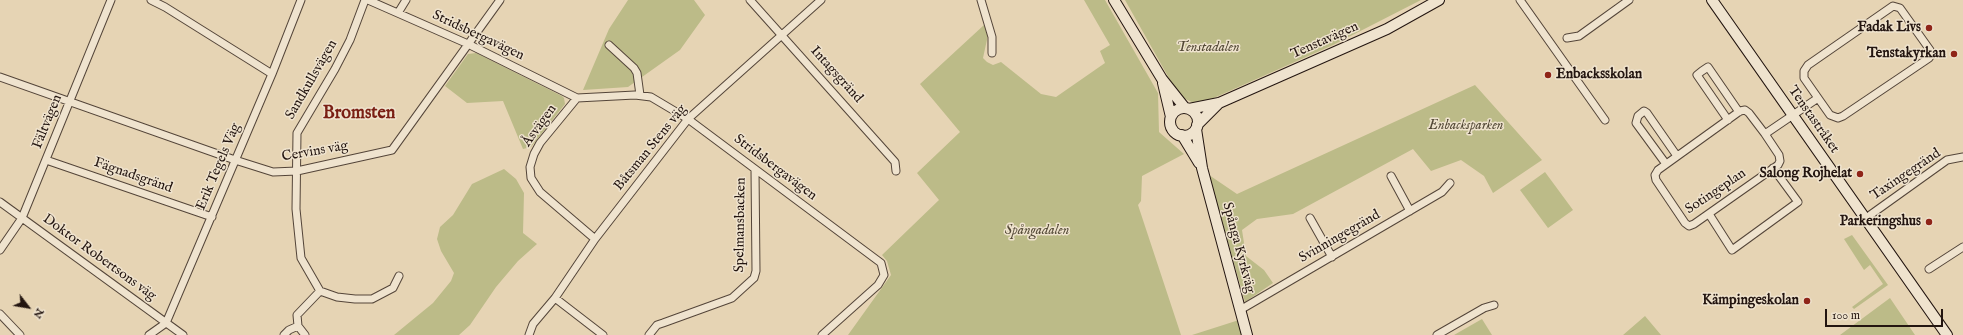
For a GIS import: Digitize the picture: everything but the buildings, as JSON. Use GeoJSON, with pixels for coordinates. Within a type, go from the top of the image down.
{"type":"FeatureCollection","features":[{"type":"Feature","properties":{"kind":"street","name":"Fältvägen"},"geometry":{"type":"LineString","coordinates":[[0,250],[22,218],[111,0]]}},
{"type":"Feature","properties":{"kind":"street"},"geometry":{"type":"LineString","coordinates":[[151,0],[165,7],[272,74]]}},
{"type":"Feature","properties":{"kind":"street","name":"Erik Tegels Väg"},"geometry":{"type":"LineString","coordinates":[[166,323],[272,74],[301,0]]}},
{"type":"Feature","properties":{"kind":"street","name":"Stridsbergavägen"},"geometry":{"type":"LineString","coordinates":[[367,0],[468,44],[577,98],[640,95],[651,97],[688,119],[881,263],[884,275],[878,285],[822,335]]}},
{"type":"Feature","properties":{"kind":"street","name":"Sandkullsvägen"},"geometry":{"type":"LineString","coordinates":[[320,291],[301,258],[296,209],[297,133],[335,69],[350,40],[367,0]]}},
{"type":"Feature","properties":{"kind":"street"},"geometry":{"type":"LineString","coordinates":[[398,13],[406,0]]}},
{"type":"Feature","properties":{"kind":"street","name":"Cervins väg"},"geometry":{"type":"LineString","coordinates":[[0,77],[235,160],[273,172],[297,171],[392,150],[500,0]]}},
{"type":"Feature","properties":{"kind":"street","name":"Intagsgränd"},"geometry":{"type":"LineString","coordinates":[[750,0],[896,162],[896,171]]}},
{"type":"Feature","properties":{"kind":"street","name":"Båtsman Stens väg"},"geometry":{"type":"LineString","coordinates":[[529,335],[533,324],[555,298],[595,239],[688,119],[821,0]]}},
{"type":"Feature","properties":{"kind":"street"},"geometry":{"type":"LineString","coordinates":[[981,0],[992,37],[992,53]]}},
{"type":"Feature","properties":{"kind":"street"},"geometry":{"type":"LineString","coordinates":[[1114,0],[1162,80],[1187,108],[1195,113],[1197,127],[1190,134],[1182,135],[1172,128],[1171,117],[1162,80]]}},
{"type":"Feature","properties":{"kind":"street","name":"Tenstavägen"},"geometry":{"type":"LineString","coordinates":[[1187,108],[1219,103],[1387,28],[1439,0]]}},
{"type":"Feature","properties":{"kind":"street"},"geometry":{"type":"LineString","coordinates":[[1520,0],[1605,120]]}},
{"type":"Feature","properties":{"kind":"street"},"geometry":{"type":"LineString","coordinates":[[1567,38],[1579,36],[1629,0]]}},
{"type":"Feature","properties":{"kind":"street","name":"Tenstastråket"},"geometry":{"type":"LineString","coordinates":[[1712,0],[1947,335]]}},
{"type":"Feature","properties":{"kind":"street"},"geometry":{"type":"LineString","coordinates":[[1892,6],[1900,8],[1930,50],[1931,55],[1929,58],[1843,116],[1838,118],[1830,115],[1818,98],[1804,78],[1804,71],[1808,65],[1892,6]]}},
{"type":"Feature","properties":{"kind":"street"},"geometry":{"type":"LineString","coordinates":[[609,45],[634,68],[637,73],[640,95]]}},
{"type":"Feature","properties":{"kind":"street"},"geometry":{"type":"LineString","coordinates":[[1709,214],[1732,250],[1798,202],[1773,168],[1780,160],[1779,155],[1765,134],[1750,113],[1745,110],[1739,112],[1708,68],[1697,75],[1728,120]]}},
{"type":"Feature","properties":{"kind":"street","name":"Åsvägen"},"geometry":{"type":"LineString","coordinates":[[577,98],[540,143],[534,154],[530,167],[531,178],[540,192],[595,239]]}},
{"type":"Feature","properties":{"kind":"street"},"geometry":{"type":"LineString","coordinates":[[1765,134],[1792,114],[1818,98]]}},
{"type":"Feature","properties":{"kind":"street","name":"Tenstavägen"},"geometry":{"type":"LineString","coordinates":[[1197,127],[1219,103]]}},
{"type":"Feature","properties":{"kind":"street"},"geometry":{"type":"LineString","coordinates":[[1171,117],[1175,111],[1187,108]]}},
{"type":"Feature","properties":{"kind":"street"},"geometry":{"type":"LineString","coordinates":[[1666,164],[1636,123],[1638,116],[1644,111],[1647,113],[1677,156]]}},
{"type":"Feature","properties":{"kind":"street","name":"Sotingeplan"},"geometry":{"type":"LineString","coordinates":[[1739,112],[1666,164],[1655,175],[1656,180],[1685,223],[1689,226],[1709,214],[1773,168]]}},
{"type":"Feature","properties":{"kind":"street","name":"Spånga Kyrkväg"},"geometry":{"type":"LineString","coordinates":[[1197,127],[1202,168],[1247,335]]}},
{"type":"Feature","properties":{"kind":"street","name":"Spånga Kyrkväg"},"geometry":{"type":"LineString","coordinates":[[1182,135],[1202,168]]}},
{"type":"Feature","properties":{"kind":"street","name":"Taxingegränd"},"geometry":{"type":"LineString","coordinates":[[1866,218],[1947,160],[1963,157]]}},
{"type":"Feature","properties":{"kind":"street","name":"Fägnadsgränd"},"geometry":{"type":"LineString","coordinates":[[46,160],[212,216]]}},
{"type":"Feature","properties":{"kind":"street","name":"Spelmansbacken"},"geometry":{"type":"LineString","coordinates":[[649,335],[657,326],[663,323],[732,298],[754,278],[756,271],[755,170]]}},
{"type":"Feature","properties":{"kind":"street"},"geometry":{"type":"LineString","coordinates":[[1391,176],[1410,211]]}},
{"type":"Feature","properties":{"kind":"street","name":"Svinningegränd"},"geometry":{"type":"LineString","coordinates":[[1240,310],[1442,192],[1450,183]]}},
{"type":"Feature","properties":{"kind":"street","name":"Doktor Robertsons väg"},"geometry":{"type":"LineString","coordinates":[[0,202],[183,335]]}},
{"type":"Feature","properties":{"kind":"street"},"geometry":{"type":"LineString","coordinates":[[1310,218],[1332,256]]}},
{"type":"Feature","properties":{"kind":"street"},"geometry":{"type":"LineString","coordinates":[[1929,269],[1963,247]]}},
{"type":"Feature","properties":{"kind":"street"},"geometry":{"type":"LineString","coordinates":[[305,335],[298,326],[297,315],[320,291],[338,297],[362,300],[372,298],[393,288],[399,276]]}},
{"type":"Feature","properties":{"kind":"street"},"geometry":{"type":"LineString","coordinates":[[555,298],[603,335]]}},
{"type":"Feature","properties":{"kind":"street"},"geometry":{"type":"LineString","coordinates":[[1437,335],[1484,308],[1494,305]]}},
{"type":"Feature","properties":{"kind":"street"},"geometry":{"type":"LineString","coordinates":[[0,314],[20,335]]}},
{"type":"Feature","properties":{"kind":"street"},"geometry":{"type":"LineString","coordinates":[[149,335],[166,323]]}},
{"type":"Feature","properties":{"kind":"street"},"geometry":{"type":"LineString","coordinates":[[284,335],[298,326]]}},
{"type":"Feature","properties":{"kind":"green space"},"geometry":{"type":"Polygon","coordinates":[[[628,0],[694,0],[705,15],[680,50],[628,87],[583,90],[609,29],[628,0]]]}},
{"type":"Feature","properties":{"kind":"green space","name":"Spångadalen"},"geometry":{"type":"Polygon","coordinates":[[[1084,0],[1105,0],[1158,93],[1159,132],[1184,154],[1142,176],[1141,201],[1138,205],[1181,335],[848,335],[891,275],[887,261],[882,255],[939,200],[917,173],[960,132],[920,84],[984,25],[988,35],[983,58],[987,62],[993,65],[1001,62],[1041,94],[1056,97],[1105,63],[1100,51],[1110,45],[1084,0]]]}},
{"type":"Feature","properties":{"kind":"green space","name":"Tenstadalen"},"geometry":{"type":"Polygon","coordinates":[[[1125,0],[1421,0],[1333,45],[1198,105],[1179,96],[1125,0]]]}},
{"type":"Feature","properties":{"kind":"green space"},"geometry":{"type":"Polygon","coordinates":[[[476,53],[564,98],[565,104],[531,147],[523,149],[503,101],[467,103],[445,86],[468,54],[476,53]]]}},
{"type":"Feature","properties":{"kind":"green space","name":"Enbacksparken"},"geometry":{"type":"Polygon","coordinates":[[[1475,85],[1542,160],[1493,193],[1484,176],[1461,160],[1431,171],[1413,149],[1293,214],[1257,219],[1242,230],[1246,256],[1264,270],[1273,283],[1245,302],[1209,175],[1237,194],[1475,85]]]}},
{"type":"Feature","properties":{"kind":"green space"},"geometry":{"type":"Polygon","coordinates":[[[504,169],[516,179],[524,193],[523,233],[537,244],[518,261],[496,287],[470,325],[459,335],[394,335],[433,303],[451,281],[454,273],[441,251],[437,239],[440,227],[453,215],[472,184],[504,169]]]}},
{"type":"Feature","properties":{"kind":"green space"},"geometry":{"type":"Polygon","coordinates":[[[1545,172],[1573,210],[1548,228],[1520,190],[1545,172]]]}},
{"type":"Feature","properties":{"kind":"green space"},"geometry":{"type":"Polygon","coordinates":[[[1852,235],[1888,285],[1854,309],[1852,307],[1883,284],[1870,265],[1864,270],[1844,239],[1852,235]]]}},
{"type":"Feature","properties":{"kind":"green space"},"geometry":{"type":"Polygon","coordinates":[[[1890,298],[1915,335],[1840,335],[1890,298]]]}},
{"type":"Feature","properties":{"kind":"green space"},"geometry":{"type":"Polygon","coordinates":[[[1645,316],[1661,335],[1623,335],[1645,316]]]}},
{"type":"Feature","properties":{"kind":"green space"},"geometry":{"type":"Polygon","coordinates":[[[1482,319],[1492,335],[1454,335],[1482,319]]]}},
{"type":"Feature","properties":{"kind":"green space"},"geometry":{"type":"Polygon","coordinates":[[[1239,320],[1243,335],[1192,335],[1239,320]]]}},
{"type":"Feature","properties":{"kind":"place","name":"Fadak Livs"},"geometry":{"type":"Point","coordinates":[1929,28]}},
{"type":"Feature","properties":{"kind":"place","name":"Tenstakyrkan"},"geometry":{"type":"Point","coordinates":[1954,54]}},
{"type":"Feature","properties":{"kind":"place","name":"Enbacksskolan"},"geometry":{"type":"Point","coordinates":[1548,75]}},
{"type":"Feature","properties":{"kind":"place","name":"Salong Rojhelat"},"geometry":{"type":"Point","coordinates":[1860,174]}},
{"type":"Feature","properties":{"kind":"place","name":"Parkeringshus"},"geometry":{"type":"Point","coordinates":[1929,222]}},
{"type":"Feature","properties":{"kind":"place","name":"Kämpingeskolan"},"geometry":{"type":"Point","coordinates":[1807,301]}},
{"type":"Feature","properties":{"kind":"district","name":"Bromsten"},"geometry":{"type":"Point","coordinates":[359,114]}}]}
